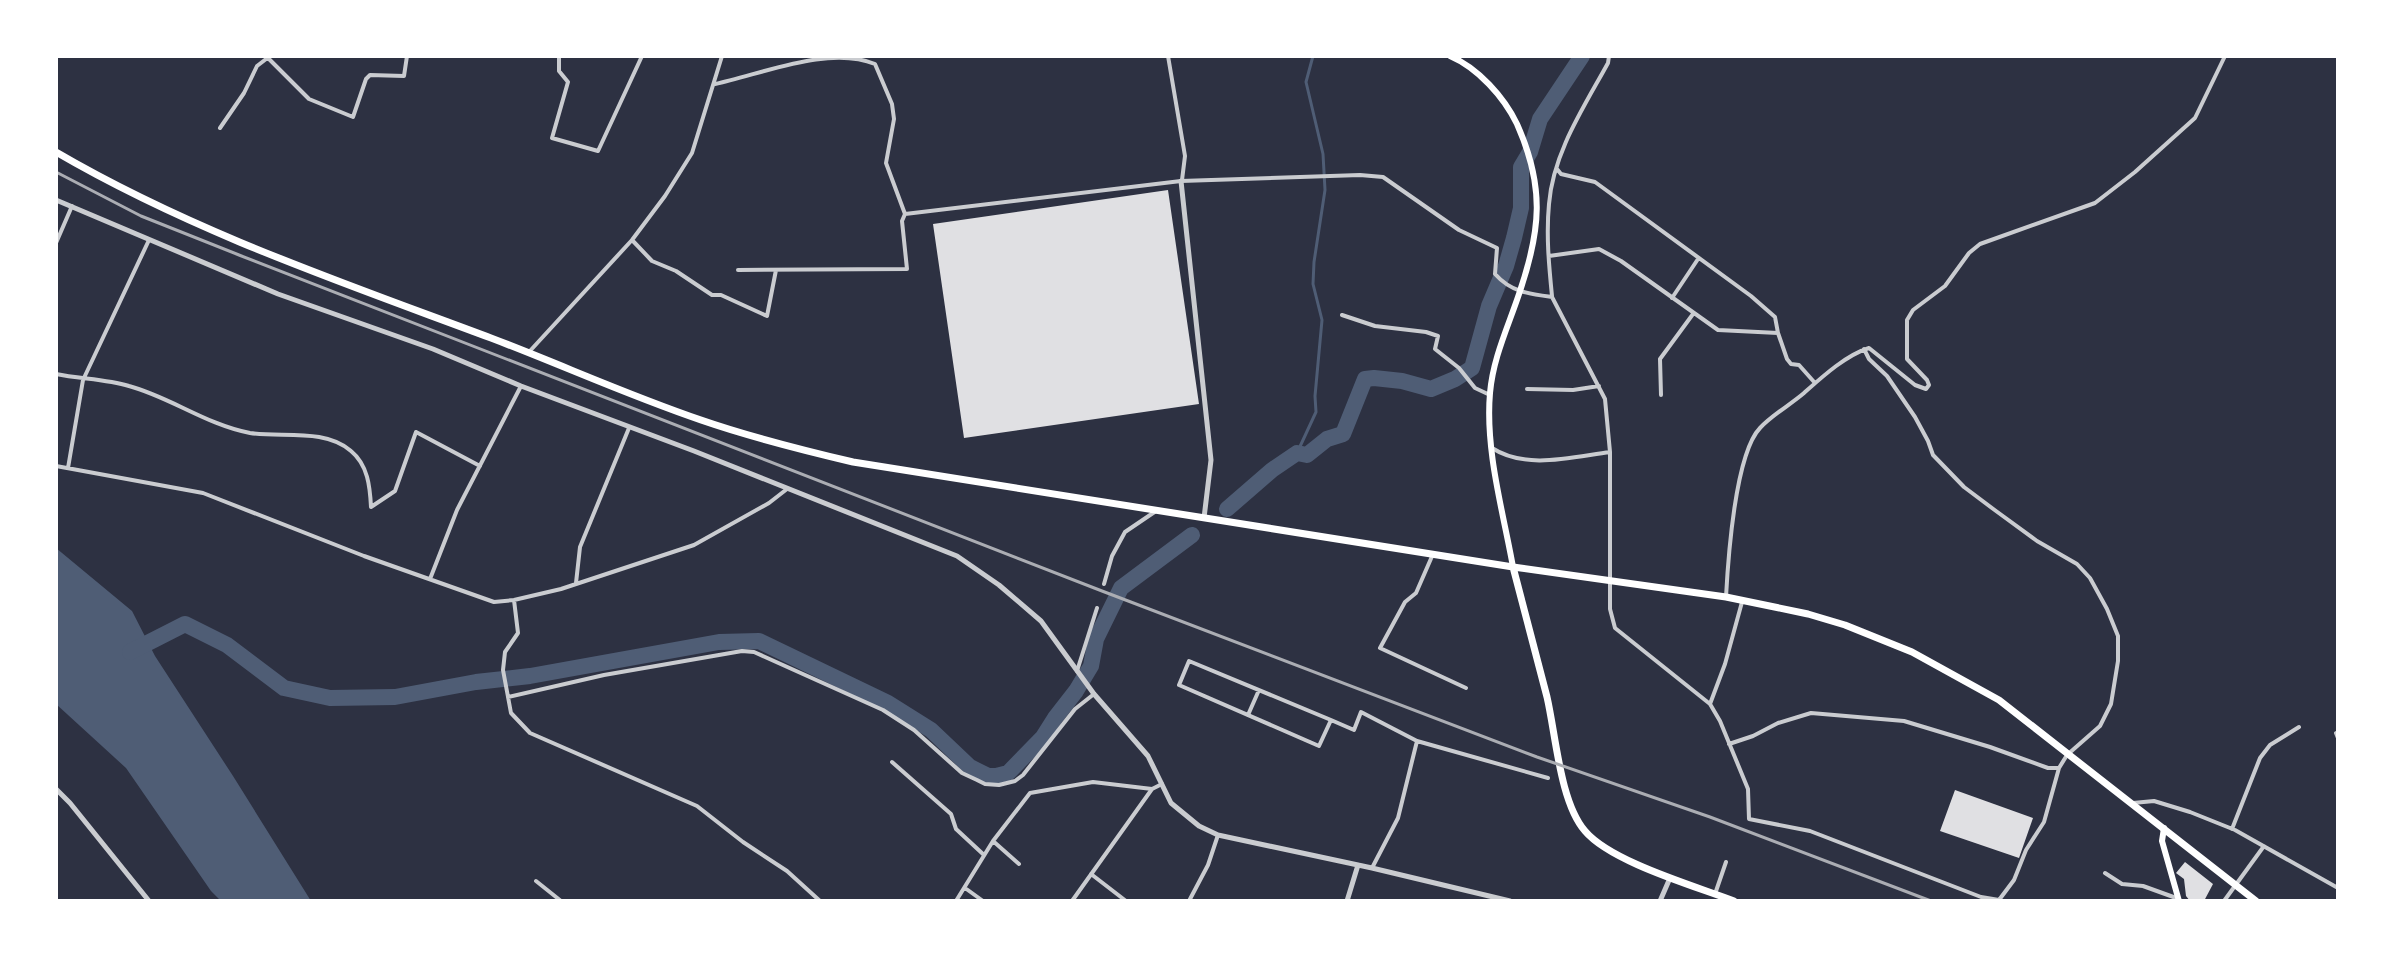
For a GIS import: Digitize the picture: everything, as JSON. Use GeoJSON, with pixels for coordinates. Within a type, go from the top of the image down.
{"type":"FeatureCollection","features":[{"type":"Feature","properties":{"kind":"highway"},"geometry":{"type":"LineString","coordinates":[[56,152],[139,197],[330,278],[701,420],[812,453],[866,465],[1204,519],[1726,597],[1833,621],[1912,652],[1999,700],[2256,901]]}},
{"type":"Feature","properties":{"kind":"highway"},"geometry":{"type":"LineString","coordinates":[[1513,567],[1557,743],[1565,790],[1570,806],[1586,832],[1609,849],[1670,878],[1734,901]]}},
{"type":"Feature","properties":{"kind":"main road"},"geometry":{"type":"LineString","coordinates":[[1450,56],[1461,58],[1510,109],[1533,165],[1538,210],[1520,293],[1501,343],[1490,395],[1492,448],[1513,567]]}},
{"type":"Feature","properties":{"kind":"main road"},"geometry":{"type":"LineString","coordinates":[[2164,828],[2162,841],[2179,900]]}},
{"type":"Feature","properties":{"kind":"street"},"geometry":{"type":"LineString","coordinates":[[220,128],[244,93],[257,66],[269,57],[309,99],[353,117],[366,79],[370,75],[404,76],[407,56]]}},
{"type":"Feature","properties":{"kind":"street"},"geometry":{"type":"LineString","coordinates":[[559,56],[559,71],[568,82],[552,138],[598,151],[642,56]]}},
{"type":"Feature","properties":{"kind":"street"},"geometry":{"type":"LineString","coordinates":[[529,352],[632,240],[665,196],[692,153],[722,56]]}},
{"type":"Feature","properties":{"kind":"street"},"geometry":{"type":"LineString","coordinates":[[1168,56],[1185,156],[1181,181],[1211,460],[1204,519]]}},
{"type":"Feature","properties":{"kind":"street"},"geometry":{"type":"LineString","coordinates":[[1609,56],[1576,119],[1557,169],[1549,202],[1549,256],[1552,297],[1605,399],[1610,452],[1610,609],[1615,628],[1710,704],[1748,789],[1749,819],[1810,831],[1981,897],[1999,900],[2014,880],[2026,850],[2044,822],[2059,768],[2067,755],[2100,726],[2111,704],[2118,661],[2118,636],[2090,578],[2077,564],[2037,541],[1964,487],[1933,455],[1915,417],[1864,349]]}},
{"type":"Feature","properties":{"kind":"street"},"geometry":{"type":"LineString","coordinates":[[1726,597],[1730,534],[1750,443],[1759,428],[1833,368],[1864,349],[1869,348],[1915,385],[1926,389],[1929,385],[1927,380],[1907,359],[1907,320],[1913,310],[1945,286],[1969,253],[1980,244],[2095,203],[2135,172],[2195,118],[2225,56]]}},
{"type":"Feature","properties":{"kind":"street"},"geometry":{"type":"LineString","coordinates":[[715,84],[802,61],[861,58],[875,64],[892,104],[894,119],[886,163],[905,214],[902,221],[907,269],[738,270]]}},
{"type":"Feature","properties":{"kind":"street"},"geometry":{"type":"LineString","coordinates":[[1557,169],[1561,174],[1595,182],[1751,296],[1775,317],[1787,359],[1791,364],[1799,365],[1815,383]]}},
{"type":"Feature","properties":{"kind":"street"},"geometry":{"type":"LineString","coordinates":[[905,214],[1181,181],[1360,175],[1383,177],[1459,230],[1497,248],[1495,274],[1501,282],[1520,293],[1552,297]]}},
{"type":"Feature","properties":{"kind":"street"},"geometry":{"type":"LineString","coordinates":[[56,200],[278,294],[433,349],[957,556],[999,585],[1041,621],[1092,691],[1148,756],[1171,803],[1199,826],[1218,835],[1510,901]]}},
{"type":"Feature","properties":{"kind":"street"},"geometry":{"type":"LineString","coordinates":[[56,243],[72,206]]}},
{"type":"Feature","properties":{"kind":"street"},"geometry":{"type":"LineString","coordinates":[[68,468],[83,380],[149,240]]}},
{"type":"Feature","properties":{"kind":"street"},"geometry":{"type":"LineString","coordinates":[[632,240],[652,261],[676,271],[712,295],[721,295],[767,316],[776,270]]}},
{"type":"Feature","properties":{"kind":"street"},"geometry":{"type":"LineString","coordinates":[[1549,256],[1599,249],[1621,261],[1718,330],[1778,333]]}},
{"type":"Feature","properties":{"kind":"street"},"geometry":{"type":"LineString","coordinates":[[1672,298],[1698,259]]}},
{"type":"Feature","properties":{"kind":"street"},"geometry":{"type":"LineString","coordinates":[[1661,395],[1660,359],[1693,314]]}},
{"type":"Feature","properties":{"kind":"street"},"geometry":{"type":"LineString","coordinates":[[1342,315],[1375,326],[1438,336],[1435,349],[1459,368],[1475,388],[1490,395]]}},
{"type":"Feature","properties":{"kind":"street"},"geometry":{"type":"LineString","coordinates":[[56,374],[129,386],[250,433],[337,442],[352,451],[364,467],[370,485],[371,507],[395,491],[416,432],[480,466]]}},
{"type":"Feature","properties":{"kind":"street"},"geometry":{"type":"LineString","coordinates":[[430,579],[457,510],[521,386]]}},
{"type":"Feature","properties":{"kind":"street"},"geometry":{"type":"LineString","coordinates":[[1527,389],[1573,390],[1599,386]]}},
{"type":"Feature","properties":{"kind":"street"},"geometry":{"type":"LineString","coordinates":[[576,584],[580,547],[629,428]]}},
{"type":"Feature","properties":{"kind":"street"},"geometry":{"type":"LineString","coordinates":[[1492,448],[1503,455],[1543,461],[1610,452]]}},
{"type":"Feature","properties":{"kind":"street"},"geometry":{"type":"LineString","coordinates":[[56,466],[203,493],[494,602],[576,584],[694,545],[769,503],[787,489]]}},
{"type":"Feature","properties":{"kind":"street"},"geometry":{"type":"LineString","coordinates":[[1104,584],[1112,556],[1125,532],[1156,511]]}},
{"type":"Feature","properties":{"kind":"street"},"geometry":{"type":"LineString","coordinates":[[1433,554],[1416,593],[1405,602],[1380,648],[1466,688]]}},
{"type":"Feature","properties":{"kind":"street"},"geometry":{"type":"LineString","coordinates":[[514,600],[518,633],[505,652],[503,670],[511,713],[530,733],[697,806],[787,871],[820,901]]}},
{"type":"Feature","properties":{"kind":"street"},"geometry":{"type":"LineString","coordinates":[[1710,704],[1743,600]]}},
{"type":"Feature","properties":{"kind":"street"},"geometry":{"type":"LineString","coordinates":[[1078,673],[1097,608]]}},
{"type":"Feature","properties":{"kind":"street"},"geometry":{"type":"LineString","coordinates":[[508,697],[604,675],[742,651],[754,652],[883,710],[914,730],[962,773],[985,784],[999,785],[1015,781],[1023,775],[1092,691]]}},
{"type":"Feature","properties":{"kind":"street"},"geometry":{"type":"LineString","coordinates":[[1331,720],[1319,746],[1179,685],[1189,661],[1331,720],[1354,730],[1361,712],[1417,741],[1548,778]]}},
{"type":"Feature","properties":{"kind":"street"},"geometry":{"type":"LineString","coordinates":[[1248,715],[1259,690]]}},
{"type":"Feature","properties":{"kind":"street"},"geometry":{"type":"LineString","coordinates":[[1729,744],[1811,713],[1904,721],[2048,768],[2059,768]]}},
{"type":"Feature","properties":{"kind":"street"},"geometry":{"type":"LineString","coordinates":[[2232,829],[2260,758],[2270,745],[2299,727]]}},
{"type":"Feature","properties":{"kind":"street"},"geometry":{"type":"LineString","coordinates":[[1372,868],[1398,818],[1417,741]]}},
{"type":"Feature","properties":{"kind":"street"},"geometry":{"type":"LineString","coordinates":[[892,762],[951,814],[956,829],[984,855]]}},
{"type":"Feature","properties":{"kind":"street"},"geometry":{"type":"LineString","coordinates":[[956,901],[993,841],[1030,793],[1093,782],[1152,789]]}},
{"type":"Feature","properties":{"kind":"street"},"geometry":{"type":"LineString","coordinates":[[1072,901],[1152,789],[1162,784]]}},
{"type":"Feature","properties":{"kind":"street"},"geometry":{"type":"LineString","coordinates":[[56,789],[149,901]]}},
{"type":"Feature","properties":{"kind":"street"},"geometry":{"type":"LineString","coordinates":[[2133,803],[2154,801],[2232,829],[2338,888]]}},
{"type":"Feature","properties":{"kind":"street"},"geometry":{"type":"LineString","coordinates":[[1189,901],[1208,865],[1218,835]]}},
{"type":"Feature","properties":{"kind":"street"},"geometry":{"type":"LineString","coordinates":[[993,841],[1019,864]]}},
{"type":"Feature","properties":{"kind":"street"},"geometry":{"type":"LineString","coordinates":[[2224,901],[2264,846]]}},
{"type":"Feature","properties":{"kind":"street"},"geometry":{"type":"LineString","coordinates":[[1715,894],[1726,862]]}},
{"type":"Feature","properties":{"kind":"street"},"geometry":{"type":"LineString","coordinates":[[1347,901],[1358,865]]}},
{"type":"Feature","properties":{"kind":"street"},"geometry":{"type":"LineString","coordinates":[[2105,873],[2122,884],[2143,886],[2179,900]]}},
{"type":"Feature","properties":{"kind":"street"},"geometry":{"type":"LineString","coordinates":[[1091,874],[1126,901]]}},
{"type":"Feature","properties":{"kind":"street"},"geometry":{"type":"LineString","coordinates":[[1660,901],[1670,878]]}},
{"type":"Feature","properties":{"kind":"street"},"geometry":{"type":"LineString","coordinates":[[536,881],[561,901]]}},
{"type":"Feature","properties":{"kind":"street"},"geometry":{"type":"LineString","coordinates":[[965,888],[983,901]]}},
{"type":"Feature","properties":{"kind":"water"},"geometry":{"type":"Polygon","coordinates":[[[56,548],[132,611],[155,656],[311,901],[221,901],[126,768],[56,704],[56,548]]]}},
{"type":"Feature","properties":{"kind":"building"},"geometry":{"type":"Polygon","coordinates":[[[1168,190],[1199,404],[964,438],[933,224],[1168,190]]]}},
{"type":"Feature","properties":{"kind":"building"},"geometry":{"type":"Polygon","coordinates":[[[1955,790],[2033,818],[2019,858],[1940,831],[1955,790]]]}},
{"type":"Feature","properties":{"kind":"building"},"geometry":{"type":"Polygon","coordinates":[[[2185,862],[2213,884],[2204,901],[2190,901],[2186,896],[2184,879],[2176,873],[2185,862]]]}},
{"type":"Feature","properties":{"kind":"waterway"},"geometry":{"type":"LineString","coordinates":[[1297,453],[1316,412],[1322,320],[1313,284],[1325,190],[1323,154],[1306,82],[1313,56]]}},
{"type":"Feature","properties":{"kind":"waterway"},"geometry":{"type":"LineString","coordinates":[[1227,509],[1297,453],[1307,455],[1327,439],[1343,434],[1365,379],[1402,381],[1431,389],[1472,368],[1489,306],[1514,238],[1521,208],[1521,167],[1530,152],[1540,119],[1582,56]]}},
{"type":"Feature","properties":{"kind":"waterway"},"geometry":{"type":"LineString","coordinates":[[130,652],[185,624],[227,645],[284,688],[330,698],[395,697],[719,642],[759,641],[888,703],[931,730],[970,767],[988,776],[996,776],[1008,773],[1043,737],[1076,691],[1091,666],[1096,639],[1121,588],[1192,535]]}},
{"type":"Feature","properties":{"kind":"railway"},"geometry":{"type":"LineString","coordinates":[[56,172],[141,216],[1102,591],[1537,757],[1710,817],[1931,901]]}}]}
